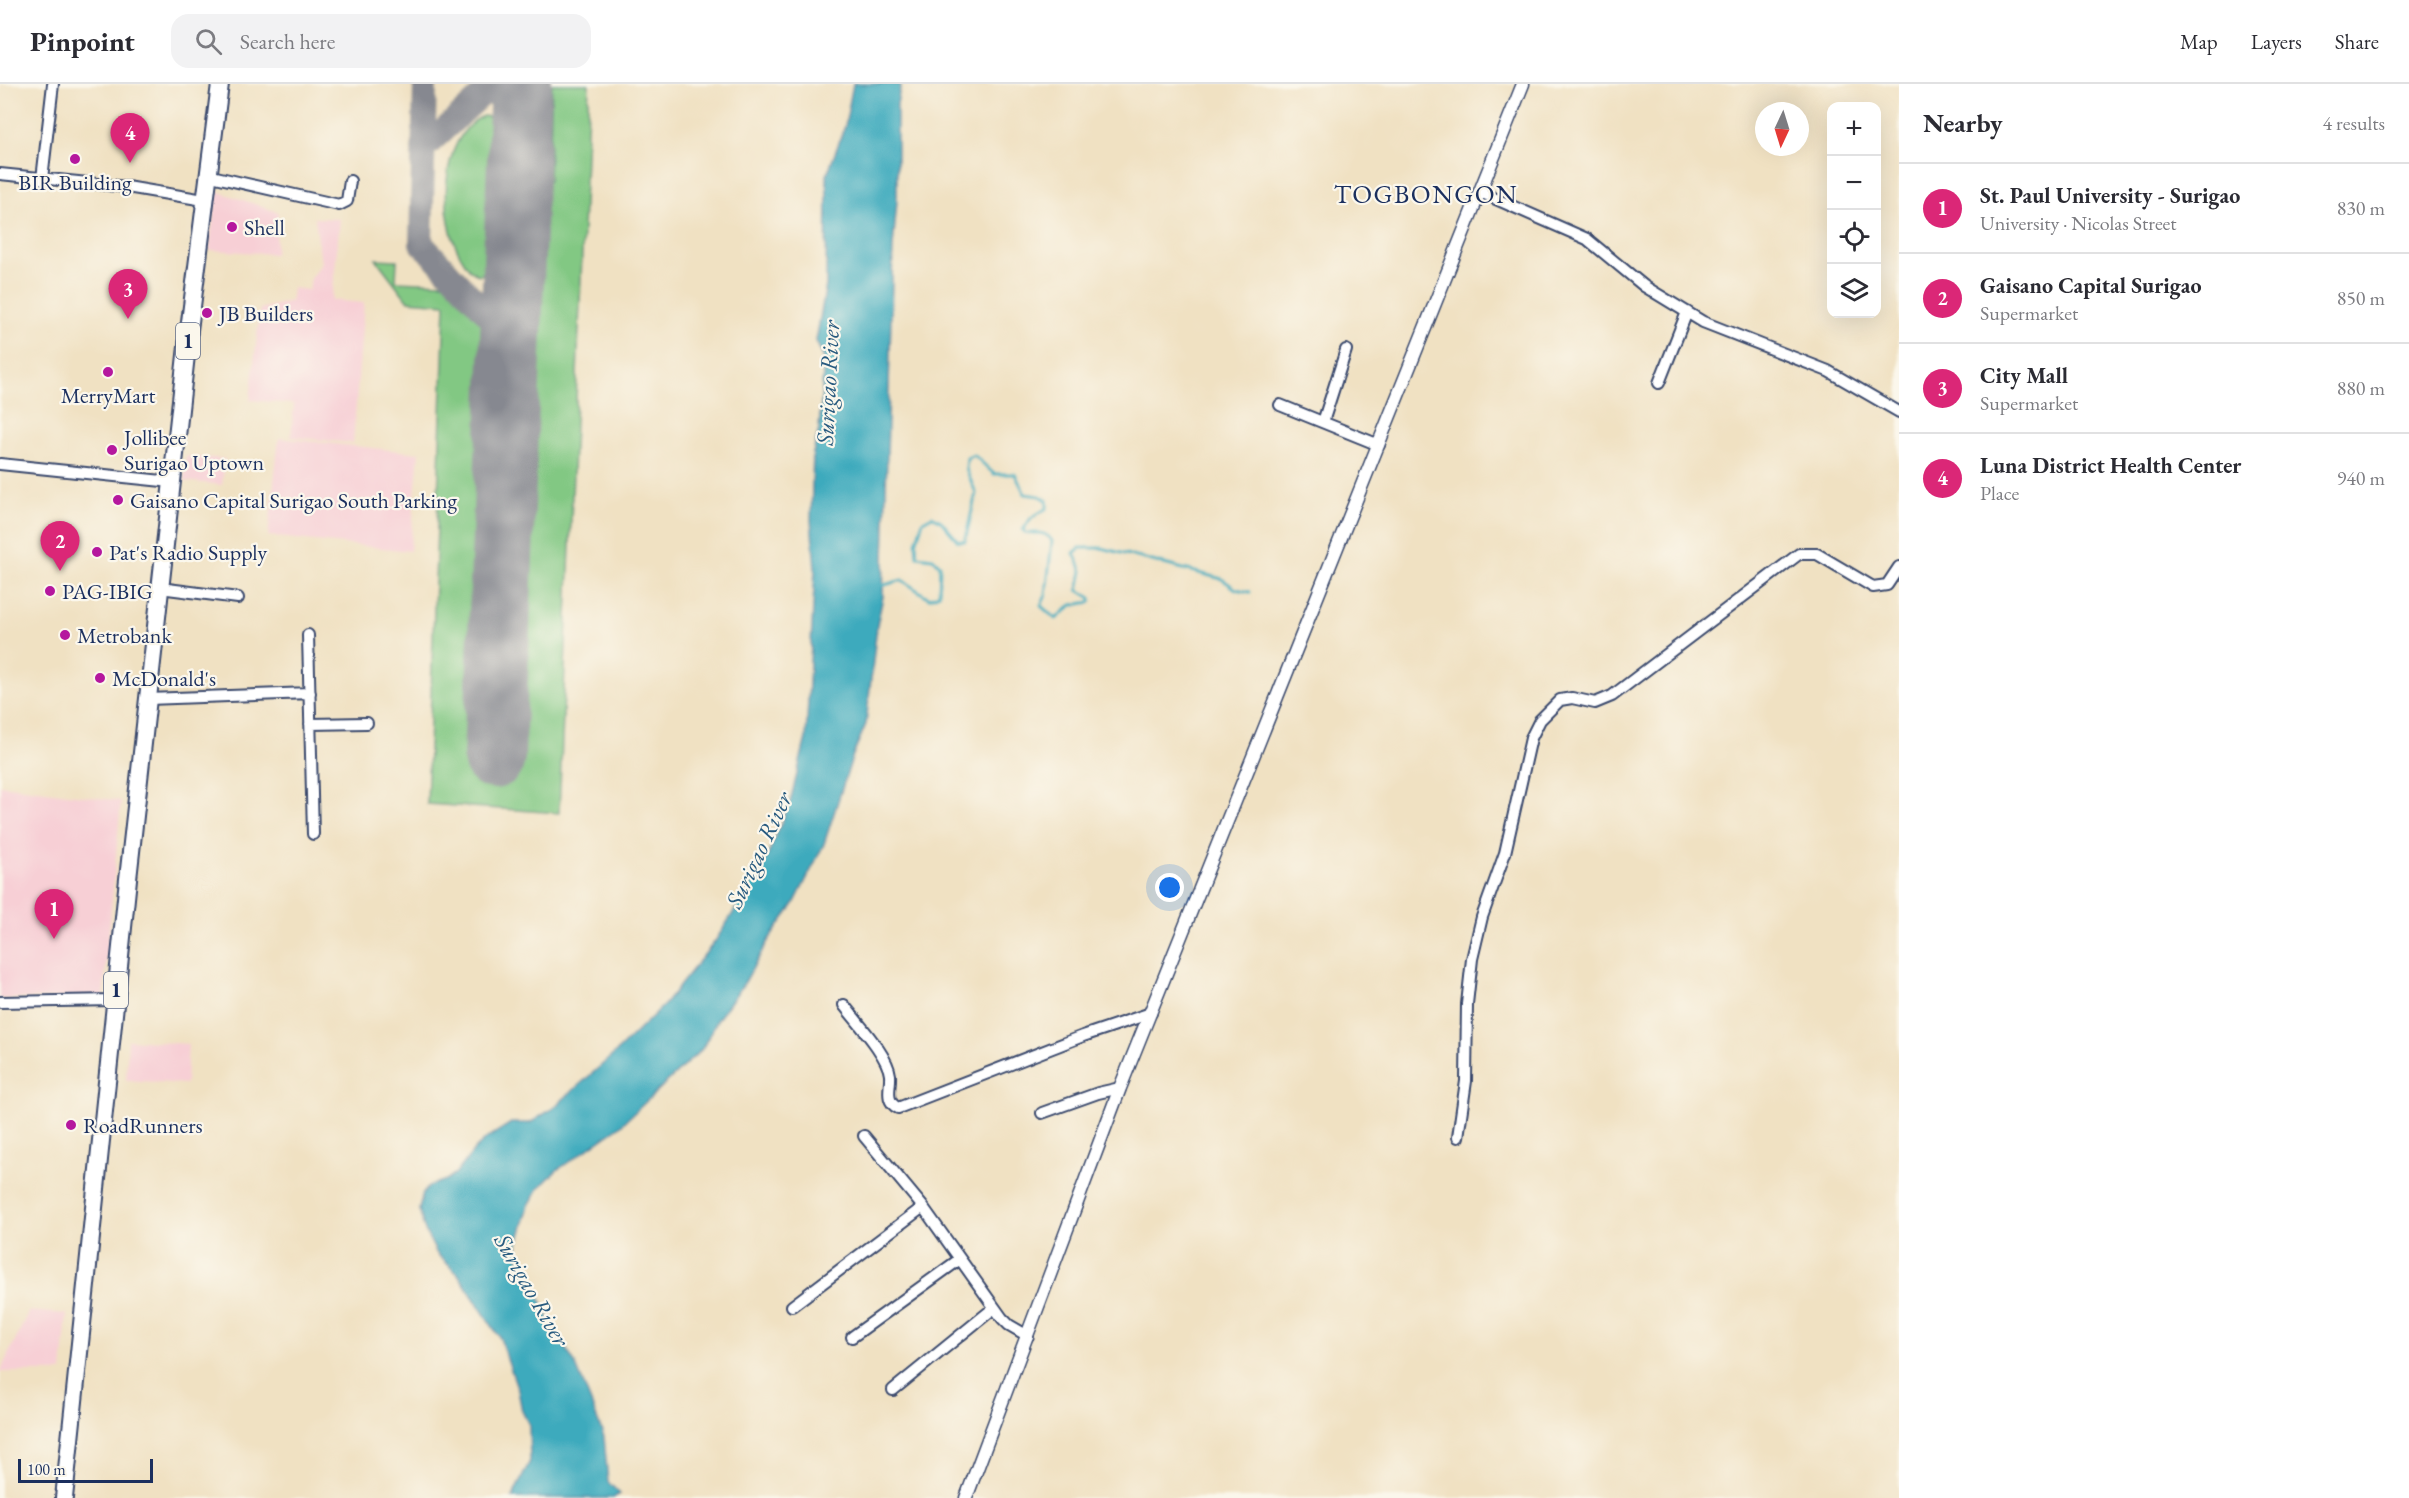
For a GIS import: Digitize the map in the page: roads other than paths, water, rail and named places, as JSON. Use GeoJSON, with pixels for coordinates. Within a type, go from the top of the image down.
{"type":"FeatureCollection","features":[{"type":"Feature","properties":{"kind":"highway","name":"1"},"geometry":{"type":"LineString","coordinates":[[64,1498],[160,588],[204,200],[220,84]]}},
{"type":"Feature","properties":{"kind":"street"},"geometry":{"type":"LineString","coordinates":[[42,179],[52,84]]}},
{"type":"Feature","properties":{"kind":"street"},"geometry":{"type":"LineString","coordinates":[[966,1498],[1120,1088],[1524,84]]}},
{"type":"Feature","properties":{"kind":"street"},"geometry":{"type":"LineString","coordinates":[[0,174],[127,187],[204,200]]}},
{"type":"Feature","properties":{"kind":"street"},"geometry":{"type":"LineString","coordinates":[[207,175],[339,205],[347,201],[350,181]]}},
{"type":"Feature","properties":{"kind":"street"},"geometry":{"type":"LineString","coordinates":[[1480,192],[1587,239],[1604,251],[1625,272],[1703,322],[1828,371],[1899,412]]}},
{"type":"Feature","properties":{"kind":"street"},"geometry":{"type":"LineString","coordinates":[[1659,383],[1687,312]]}},
{"type":"Feature","properties":{"kind":"street"},"geometry":{"type":"LineString","coordinates":[[1323,422],[1346,350]]}},
{"type":"Feature","properties":{"kind":"street"},"geometry":{"type":"LineString","coordinates":[[1280,405],[1379,445]]}},
{"type":"Feature","properties":{"kind":"street"},"geometry":{"type":"LineString","coordinates":[[0,464],[172,482]]}},
{"type":"Feature","properties":{"kind":"street"},"geometry":{"type":"LineString","coordinates":[[1458,1137],[1466,1081],[1467,1004],[1472,959],[1482,917],[1505,854],[1531,738],[1540,720],[1560,700],[1572,698],[1595,703],[1612,696],[1799,554],[1817,554],[1873,588],[1887,585],[1899,567]]}},
{"type":"Feature","properties":{"kind":"street"},"geometry":{"type":"LineString","coordinates":[[160,588],[238,598]]}},
{"type":"Feature","properties":{"kind":"street"},"geometry":{"type":"LineString","coordinates":[[308,635],[313,834]]}},
{"type":"Feature","properties":{"kind":"street"},"geometry":{"type":"LineString","coordinates":[[148,699],[310,693]]}},
{"type":"Feature","properties":{"kind":"street"},"geometry":{"type":"LineString","coordinates":[[310,724],[367,723]]}},
{"type":"Feature","properties":{"kind":"street"},"geometry":{"type":"LineString","coordinates":[[0,1002],[115,1000]]}},
{"type":"Feature","properties":{"kind":"street"},"geometry":{"type":"LineString","coordinates":[[844,1005],[888,1066],[889,1098],[892,1105],[898,1108],[1151,1012]]}},
{"type":"Feature","properties":{"kind":"street"},"geometry":{"type":"LineString","coordinates":[[1042,1113],[1098,1093],[1120,1088]]}},
{"type":"Feature","properties":{"kind":"street"},"geometry":{"type":"LineString","coordinates":[[864,1136],[923,1207],[994,1308],[1009,1326],[1028,1335]]}},
{"type":"Feature","properties":{"kind":"street"},"geometry":{"type":"LineString","coordinates":[[792,1306],[923,1207]]}},
{"type":"Feature","properties":{"kind":"street"},"geometry":{"type":"LineString","coordinates":[[852,1337],[960,1259]]}},
{"type":"Feature","properties":{"kind":"street"},"geometry":{"type":"LineString","coordinates":[[893,1390],[994,1308]]}},
{"type":"Feature","properties":{"kind":"water","name":"Surigao River"},"geometry":{"type":"Polygon","coordinates":[[[853,84],[901,84],[897,104],[897,200],[893,247],[883,597],[877,625],[866,724],[853,755],[824,844],[794,904],[768,941],[745,982],[718,1019],[702,1049],[619,1127],[556,1171],[539,1188],[529,1205],[518,1243],[518,1258],[546,1310],[550,1324],[575,1363],[604,1437],[608,1482],[620,1494],[613,1498],[512,1498],[530,1461],[529,1425],[522,1411],[518,1390],[500,1338],[458,1274],[437,1254],[425,1231],[419,1210],[422,1195],[429,1186],[446,1180],[457,1172],[487,1138],[511,1123],[530,1123],[552,1109],[614,1054],[665,1004],[716,940],[764,864],[790,802],[806,738],[815,569],[811,520],[813,453],[819,429],[824,359],[816,341],[826,285],[827,175],[845,126],[853,84]]]}},
{"type":"Feature","properties":{"kind":"waterway"},"geometry":{"type":"LineString","coordinates":[[881,586],[902,580],[929,598],[939,594],[940,565],[933,558],[917,556],[916,543],[923,521],[932,516],[941,521],[958,541],[965,541],[976,493],[966,469],[967,458],[974,455],[994,474],[1015,474],[1025,494],[1040,496],[1047,500],[1047,508],[1031,518],[1023,530],[1025,533],[1043,534],[1052,541],[1046,595],[1041,606],[1056,619],[1072,605],[1091,602],[1091,598],[1078,590],[1082,571],[1074,553],[1080,548],[1102,548],[1222,579],[1236,589],[1250,592]]}},
{"type":"Feature","properties":{"kind":"place","name":"BIR Building"},"geometry":{"type":"Point","coordinates":[75,159]}},
{"type":"Feature","properties":{"kind":"place","name":"Luna District Health Center"},"geometry":{"type":"Point","coordinates":[130,163]}},
{"type":"Feature","properties":{"kind":"place","name":"Shell"},"geometry":{"type":"Point","coordinates":[232,227]}},
{"type":"Feature","properties":{"kind":"place","name":"JB Builders"},"geometry":{"type":"Point","coordinates":[207,313]}},
{"type":"Feature","properties":{"kind":"place","name":"City Mall"},"geometry":{"type":"Point","coordinates":[128,319]}},
{"type":"Feature","properties":{"kind":"place","name":"MerryMart"},"geometry":{"type":"Point","coordinates":[108,372]}},
{"type":"Feature","properties":{"kind":"place","name":"Jollibee Surigao Uptown"},"geometry":{"type":"Point","coordinates":[112,450]}},
{"type":"Feature","properties":{"kind":"place","name":"Gaisano Capital Surigao South Parking"},"geometry":{"type":"Point","coordinates":[118,500]}},
{"type":"Feature","properties":{"kind":"place","name":"Pat's Radio Supply"},"geometry":{"type":"Point","coordinates":[97,552]}},
{"type":"Feature","properties":{"kind":"place","name":"Gaisano Capital Surigao"},"geometry":{"type":"Point","coordinates":[60,571]}},
{"type":"Feature","properties":{"kind":"place","name":"PAG-IBIG"},"geometry":{"type":"Point","coordinates":[50,591]}},
{"type":"Feature","properties":{"kind":"place","name":"Metrobank"},"geometry":{"type":"Point","coordinates":[65,635]}},
{"type":"Feature","properties":{"kind":"place","name":"McDonald's"},"geometry":{"type":"Point","coordinates":[100,678]}},
{"type":"Feature","properties":{"kind":"place","name":"St. Paul University - Surigao"},"geometry":{"type":"Point","coordinates":[54,939]}},
{"type":"Feature","properties":{"kind":"place","name":"RoadRunners"},"geometry":{"type":"Point","coordinates":[71,1125]}},
{"type":"Feature","properties":{"kind":"district","name":"TOGBONGON"},"geometry":{"type":"Point","coordinates":[1426,194]}}]}
